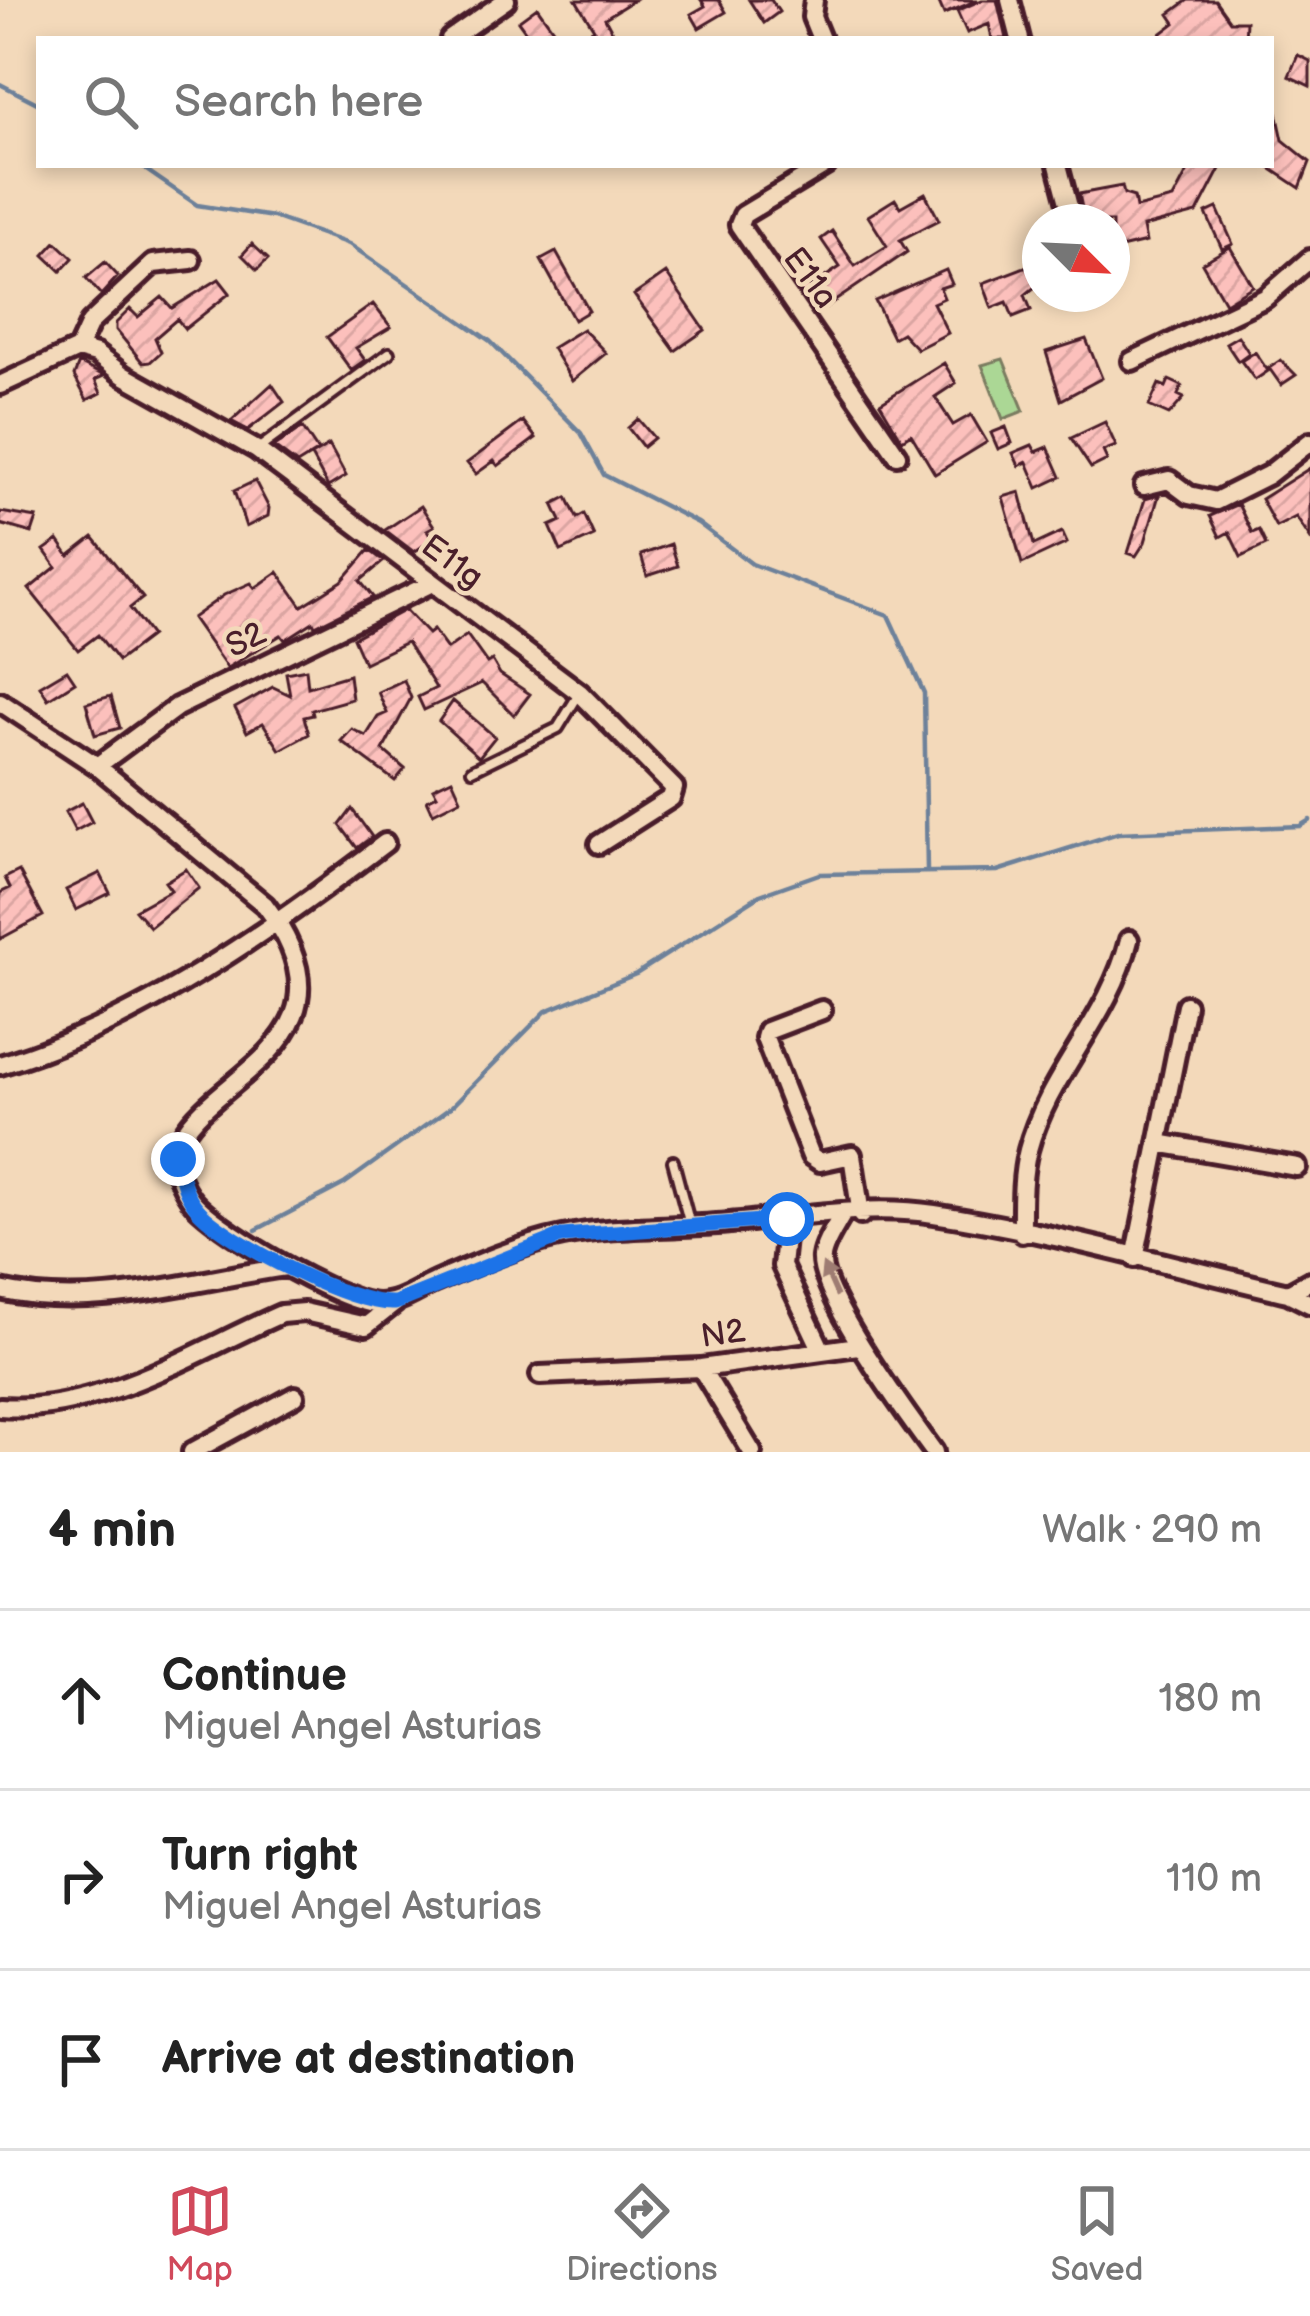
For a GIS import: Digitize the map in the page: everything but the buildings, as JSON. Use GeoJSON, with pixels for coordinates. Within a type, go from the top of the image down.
{"type":"FeatureCollection","features":[{"type":"Feature","properties":{"kind":"street"},"geometry":{"type":"LineString","coordinates":[[454,36],[506,0]]}},
{"type":"Feature","properties":{"kind":"street"},"geometry":{"type":"LineString","coordinates":[[814,0],[812,17],[820,36]]}},
{"type":"Feature","properties":{"kind":"street"},"geometry":{"type":"LineString","coordinates":[[1010,0],[1019,36]]}},
{"type":"Feature","properties":{"kind":"street","name":"E11a"},"geometry":{"type":"LineString","coordinates":[[821,168],[743,215],[739,225],[898,455]]}},
{"type":"Feature","properties":{"kind":"street"},"geometry":{"type":"LineString","coordinates":[[1059,168],[1068,204]]}},
{"type":"Feature","properties":{"kind":"street"},"geometry":{"type":"LineString","coordinates":[[1132,362],[1265,298],[1310,259]]}},
{"type":"Feature","properties":{"kind":"street"},"geometry":{"type":"LineString","coordinates":[[0,385],[87,352],[90,322],[153,264],[191,260]]}},
{"type":"Feature","properties":{"kind":"street","name":"E11g"},"geometry":{"type":"LineString","coordinates":[[87,352],[257,450],[580,693],[674,788],[671,798],[598,844]]}},
{"type":"Feature","properties":{"kind":"street"},"geometry":{"type":"LineString","coordinates":[[1144,486],[1168,480],[1189,495],[1216,501],[1268,475],[1310,442]]}},
{"type":"Feature","properties":{"kind":"street","name":"S2"},"geometry":{"type":"LineString","coordinates":[[97,766],[177,707],[430,584]]}},
{"type":"Feature","properties":{"kind":"street"},"geometry":{"type":"LineString","coordinates":[[0,702],[97,766],[265,905],[295,952],[299,976],[288,1034],[275,1052],[198,1111],[183,1135],[178,1159],[185,1192],[202,1215],[287,1267],[364,1302],[395,1303]]}},
{"type":"Feature","properties":{"kind":"street"},"geometry":{"type":"LineString","coordinates":[[0,1065],[69,1042],[279,924],[385,843]]}},
{"type":"Feature","properties":{"kind":"street"},"geometry":{"type":"LineString","coordinates":[[1022,1233],[1029,1147],[1057,1085],[1114,989],[1129,940]]}},
{"type":"Feature","properties":{"kind":"street"},"geometry":{"type":"LineString","coordinates":[[1135,1258],[1186,1005]]}},
{"type":"Feature","properties":{"kind":"street"},"geometry":{"type":"LineString","coordinates":[[822,1010],[767,1031],[765,1038],[811,1156],[820,1162],[852,1155],[852,1215],[821,1263],[858,1346],[934,1452]]}},
{"type":"Feature","properties":{"kind":"street"},"geometry":{"type":"LineString","coordinates":[[1158,1143],[1297,1167]]}},
{"type":"Feature","properties":{"kind":"street"},"geometry":{"type":"LineString","coordinates":[[0,1407],[21,1408],[103,1393],[280,1314],[304,1312],[366,1326],[395,1303],[562,1236],[930,1213],[1288,1293],[1310,1304]]}},
{"type":"Feature","properties":{"kind":"street"},"geometry":{"type":"LineString","coordinates":[[787,1219],[782,1266],[822,1351]]}},
{"type":"Feature","properties":{"kind":"street"},"geometry":{"type":"LineString","coordinates":[[0,1290],[56,1298],[104,1297],[287,1267]]}},
{"type":"Feature","properties":{"kind":"street"},"geometry":{"type":"LineString","coordinates":[[1288,1293],[1310,1281]]}},
{"type":"Feature","properties":{"kind":"street","name":"N2"},"geometry":{"type":"LineString","coordinates":[[540,1376],[701,1368],[858,1346]]}},
{"type":"Feature","properties":{"kind":"street"},"geometry":{"type":"LineString","coordinates":[[701,1368],[752,1452]]}},
{"type":"Feature","properties":{"kind":"street"},"geometry":{"type":"LineString","coordinates":[[193,1452],[295,1396]]}},
{"type":"Feature","properties":{"kind":"lane"},"geometry":{"type":"LineString","coordinates":[[257,450],[389,353]]}},
{"type":"Feature","properties":{"kind":"lane"},"geometry":{"type":"LineString","coordinates":[[472,770],[558,728],[580,693]]}},
{"type":"Feature","properties":{"kind":"lane"},"geometry":{"type":"LineString","coordinates":[[673,1161],[691,1226]]}},
{"type":"Feature","properties":{"kind":"green space"},"geometry":{"type":"Polygon","coordinates":[[[1003,359],[1024,411],[1003,419],[982,365],[1003,359]]]}},
{"type":"Feature","properties":{"kind":"waterway"},"geometry":{"type":"LineString","coordinates":[[0,84],[36,102]]}},
{"type":"Feature","properties":{"kind":"waterway"},"geometry":{"type":"LineString","coordinates":[[143,168],[197,205],[273,217],[349,244],[490,341],[581,433],[604,475],[698,523],[752,564],[888,615],[924,693],[927,871]]}},
{"type":"Feature","properties":{"kind":"waterway"},"geometry":{"type":"LineString","coordinates":[[256,1230],[344,1184],[450,1108],[546,1011],[636,974],[760,895],[819,874],[997,871],[1118,833],[1300,826],[1310,820]]}},
{"type":"Feature","properties":{"kind":"waterway"},"geometry":{"type":"LineString","coordinates":[[0,1299],[24,1302]]}},
{"type":"Feature","properties":{"kind":"route"},"geometry":{"type":"LineString","coordinates":[[178,1159],[185,1192],[202,1215],[287,1267],[374,1304],[395,1303],[435,1282],[562,1236],[787,1219]]}}]}
